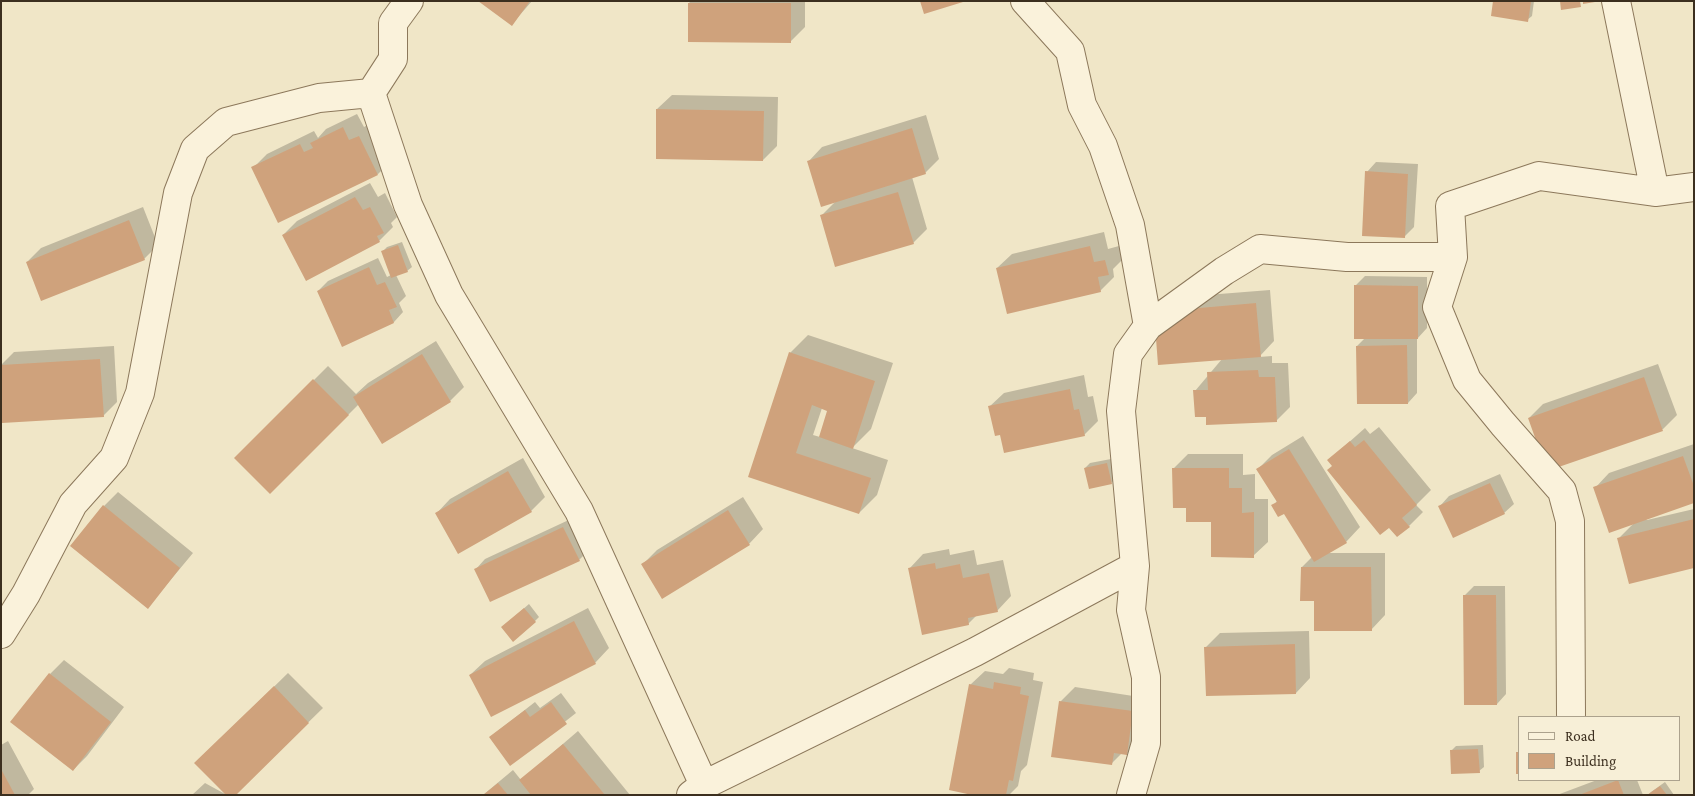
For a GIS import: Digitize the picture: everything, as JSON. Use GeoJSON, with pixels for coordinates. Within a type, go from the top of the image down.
{"type":"FeatureCollection","features":[{"type":"Feature","properties":{"kind":"street"},"geometry":{"type":"LineString","coordinates":[[371,93],[393,59],[394,23],[408,1]]}},
{"type":"Feature","properties":{"kind":"street"},"geometry":{"type":"LineString","coordinates":[[1025,1],[1070,51],[1082,105],[1102,146],[1130,225],[1148,326]]}},
{"type":"Feature","properties":{"kind":"street"},"geometry":{"type":"LineString","coordinates":[[1616,1],[1655,192]]}},
{"type":"Feature","properties":{"kind":"street"},"geometry":{"type":"LineString","coordinates":[[1,634],[26,594],[73,504],[114,458],[140,394],[178,193],[195,149],[226,122],[319,98],[371,93]]}},
{"type":"Feature","properties":{"kind":"street"},"geometry":{"type":"LineString","coordinates":[[371,93],[408,205],[449,295],[579,511],[697,790],[974,652],[1135,566]]}},
{"type":"Feature","properties":{"kind":"street"},"geometry":{"type":"LineString","coordinates":[[1571,715],[1570,521],[1562,491],[1502,424],[1467,380],[1437,306],[1453,257],[1450,206],[1539,176],[1655,192],[1694,187]]}},
{"type":"Feature","properties":{"kind":"street"},"geometry":{"type":"LineString","coordinates":[[1131,795],[1146,743],[1146,677],[1131,610],[1135,566],[1121,411],[1128,354],[1148,326],[1260,249],[1347,257],[1453,257]]}},
{"type":"Feature","properties":{"kind":"building"},"geometry":{"type":"Polygon","coordinates":[[[478,1],[530,1],[512,26],[478,1]]]}},
{"type":"Feature","properties":{"kind":"building"},"geometry":{"type":"Polygon","coordinates":[[[920,1],[963,1],[963,2],[924,14],[920,1]]]}},
{"type":"Feature","properties":{"kind":"building"},"geometry":{"type":"Polygon","coordinates":[[[1493,1],[1531,2],[1528,22],[1491,16],[1493,1]]]}},
{"type":"Feature","properties":{"kind":"building"},"geometry":{"type":"Polygon","coordinates":[[[1560,1],[1580,1],[1581,7],[1561,10],[1560,1]]]}},
{"type":"Feature","properties":{"kind":"building"},"geometry":{"type":"Polygon","coordinates":[[[1583,1],[1595,1],[1595,2],[1583,4],[1583,1]]]}},
{"type":"Feature","properties":{"kind":"building"},"geometry":{"type":"Polygon","coordinates":[[[688,3],[791,3],[791,43],[688,42],[688,3]]]}},
{"type":"Feature","properties":{"kind":"building"},"geometry":{"type":"Polygon","coordinates":[[[656,109],[764,111],[763,161],[656,159],[656,109]]]}},
{"type":"Feature","properties":{"kind":"building"},"geometry":{"type":"Polygon","coordinates":[[[343,127],[349,140],[359,136],[378,175],[278,223],[251,167],[300,144],[304,152],[313,148],[310,143],[343,127]]]}},
{"type":"Feature","properties":{"kind":"building"},"geometry":{"type":"Polygon","coordinates":[[[912,128],[926,174],[821,207],[807,161],[912,128]]]}},
{"type":"Feature","properties":{"kind":"building"},"geometry":{"type":"Polygon","coordinates":[[[1365,171],[1408,174],[1405,238],[1362,236],[1365,171]]]}},
{"type":"Feature","properties":{"kind":"building"},"geometry":{"type":"Polygon","coordinates":[[[898,192],[914,244],[835,267],[820,215],[898,192]]]}},
{"type":"Feature","properties":{"kind":"building"},"geometry":{"type":"Polygon","coordinates":[[[355,197],[363,210],[370,207],[384,233],[377,236],[380,242],[306,281],[282,235],[355,197]]]}},
{"type":"Feature","properties":{"kind":"building"},"geometry":{"type":"Polygon","coordinates":[[[129,220],[145,260],[41,301],[26,262],[129,220]]]}},
{"type":"Feature","properties":{"kind":"building"},"geometry":{"type":"Polygon","coordinates":[[[398,245],[408,272],[391,278],[381,251],[398,245]]]}},
{"type":"Feature","properties":{"kind":"building"},"geometry":{"type":"Polygon","coordinates":[[[1090,246],[1094,262],[1105,260],[1109,275],[1098,277],[1101,292],[1007,314],[996,268],[1090,246]]]}},
{"type":"Feature","properties":{"kind":"building"},"geometry":{"type":"Polygon","coordinates":[[[369,267],[377,285],[385,282],[397,307],[389,310],[394,323],[342,347],[317,291],[369,267]]]}},
{"type":"Feature","properties":{"kind":"building"},"geometry":{"type":"Polygon","coordinates":[[[1354,285],[1418,286],[1418,339],[1354,339],[1354,285]]]}},
{"type":"Feature","properties":{"kind":"building"},"geometry":{"type":"Polygon","coordinates":[[[1256,303],[1261,357],[1158,365],[1154,312],[1256,303]]]}},
{"type":"Feature","properties":{"kind":"building"},"geometry":{"type":"Polygon","coordinates":[[[1407,345],[1408,404],[1357,404],[1356,346],[1407,345]]]}},
{"type":"Feature","properties":{"kind":"building"},"geometry":{"type":"Polygon","coordinates":[[[789,352],[875,381],[853,449],[819,437],[827,411],[812,405],[796,453],[871,478],[859,514],[748,477],[789,352]]]}},
{"type":"Feature","properties":{"kind":"building"},"geometry":{"type":"Polygon","coordinates":[[[422,354],[451,402],[382,444],[353,397],[422,354]]]}},
{"type":"Feature","properties":{"kind":"building"},"geometry":{"type":"Polygon","coordinates":[[[100,359],[104,417],[2,423],[1,365],[100,359]]]}},
{"type":"Feature","properties":{"kind":"building"},"geometry":{"type":"Polygon","coordinates":[[[1258,370],[1259,377],[1275,377],[1277,422],[1206,425],[1206,417],[1195,417],[1193,390],[1208,390],[1207,372],[1258,370]]]}},
{"type":"Feature","properties":{"kind":"building"},"geometry":{"type":"Polygon","coordinates":[[[1644,377],[1663,431],[1547,471],[1528,418],[1644,377]]]}},
{"type":"Feature","properties":{"kind":"building"},"geometry":{"type":"Polygon","coordinates":[[[313,379],[349,415],[270,494],[234,458],[313,379]]]}},
{"type":"Feature","properties":{"kind":"building"},"geometry":{"type":"Polygon","coordinates":[[[1070,389],[1074,410],[1079,409],[1085,436],[1004,453],[1000,435],[995,436],[988,406],[1070,389]]]}},
{"type":"Feature","properties":{"kind":"building"},"geometry":{"type":"Polygon","coordinates":[[[1364,440],[1417,505],[1402,518],[1410,527],[1397,537],[1389,528],[1380,535],[1327,470],[1332,466],[1327,460],[1350,441],[1355,447],[1364,440]]]}},
{"type":"Feature","properties":{"kind":"building"},"geometry":{"type":"Polygon","coordinates":[[[1289,449],[1347,543],[1314,562],[1284,514],[1278,517],[1271,505],[1277,502],[1256,469],[1289,449]]]}},
{"type":"Feature","properties":{"kind":"building"},"geometry":{"type":"Polygon","coordinates":[[[1683,456],[1694,486],[1694,503],[1609,533],[1593,487],[1683,456]]]}},
{"type":"Feature","properties":{"kind":"building"},"geometry":{"type":"Polygon","coordinates":[[[1107,463],[1112,484],[1089,489],[1084,468],[1107,463]]]}},
{"type":"Feature","properties":{"kind":"building"},"geometry":{"type":"Polygon","coordinates":[[[1172,468],[1229,468],[1229,488],[1242,488],[1242,513],[1254,512],[1254,558],[1211,557],[1211,522],[1186,522],[1186,508],[1173,508],[1172,468]]]}},
{"type":"Feature","properties":{"kind":"building"},"geometry":{"type":"Polygon","coordinates":[[[508,471],[532,512],[458,554],[435,513],[508,471]]]}},
{"type":"Feature","properties":{"kind":"building"},"geometry":{"type":"Polygon","coordinates":[[[1490,483],[1505,514],[1453,538],[1438,506],[1490,483]]]}},
{"type":"Feature","properties":{"kind":"building"},"geometry":{"type":"Polygon","coordinates":[[[103,505],[180,568],[148,609],[70,546],[103,505]]]}},
{"type":"Feature","properties":{"kind":"building"},"geometry":{"type":"Polygon","coordinates":[[[728,510],[750,545],[662,599],[641,564],[728,510]]]}},
{"type":"Feature","properties":{"kind":"building"},"geometry":{"type":"Polygon","coordinates":[[[1694,519],[1694,568],[1629,584],[1617,538],[1694,519]]]}},
{"type":"Feature","properties":{"kind":"building"},"geometry":{"type":"Polygon","coordinates":[[[563,527],[580,561],[490,602],[474,569],[563,527]]]}},
{"type":"Feature","properties":{"kind":"building"},"geometry":{"type":"Polygon","coordinates":[[[935,563],[936,569],[960,564],[963,578],[989,573],[998,612],[968,618],[969,625],[922,635],[908,568],[935,563]]]}},
{"type":"Feature","properties":{"kind":"building"},"geometry":{"type":"Polygon","coordinates":[[[1301,567],[1371,567],[1372,631],[1314,631],[1314,601],[1300,601],[1301,567]]]}},
{"type":"Feature","properties":{"kind":"building"},"geometry":{"type":"Polygon","coordinates":[[[1463,595],[1496,595],[1497,705],[1464,705],[1463,595]]]}},
{"type":"Feature","properties":{"kind":"building"},"geometry":{"type":"Polygon","coordinates":[[[524,608],[536,622],[513,642],[501,627],[524,608]]]}},
{"type":"Feature","properties":{"kind":"building"},"geometry":{"type":"Polygon","coordinates":[[[574,621],[596,664],[491,717],[469,675],[574,621]]]}},
{"type":"Feature","properties":{"kind":"building"},"geometry":{"type":"Polygon","coordinates":[[[1295,644],[1296,694],[1206,696],[1204,647],[1295,644]]]}},
{"type":"Feature","properties":{"kind":"building"},"geometry":{"type":"Polygon","coordinates":[[[49,673],[111,722],[73,771],[10,722],[49,673]]]}},
{"type":"Feature","properties":{"kind":"building"},"geometry":{"type":"Polygon","coordinates":[[[994,682],[1021,687],[1020,694],[1029,696],[1013,781],[1009,780],[1006,795],[972,795],[949,790],[969,684],[993,689],[994,682]]]}},
{"type":"Feature","properties":{"kind":"building"},"geometry":{"type":"Polygon","coordinates":[[[274,686],[309,723],[236,795],[226,795],[194,763],[274,686]]]}},
{"type":"Feature","properties":{"kind":"building"},"geometry":{"type":"Polygon","coordinates":[[[1059,701],[1133,711],[1127,755],[1114,753],[1112,765],[1051,757],[1059,701]]]}},
{"type":"Feature","properties":{"kind":"building"},"geometry":{"type":"Polygon","coordinates":[[[551,702],[567,724],[510,766],[489,737],[525,710],[530,717],[551,702]]]}},
{"type":"Feature","properties":{"kind":"building"},"geometry":{"type":"Polygon","coordinates":[[[563,744],[605,795],[531,795],[519,780],[563,744]]]}},
{"type":"Feature","properties":{"kind":"building"},"geometry":{"type":"Polygon","coordinates":[[[1478,749],[1480,773],[1451,774],[1450,750],[1478,749]]]}},
{"type":"Feature","properties":{"kind":"building"},"geometry":{"type":"Polygon","coordinates":[[[1516,752],[1518,752],[1518,774],[1516,774],[1516,752]]]}},
{"type":"Feature","properties":{"kind":"building"},"geometry":{"type":"Polygon","coordinates":[[[1,769],[15,795],[1,795],[1,769]]]}},
{"type":"Feature","properties":{"kind":"building"},"geometry":{"type":"Polygon","coordinates":[[[1618,781],[1624,795],[1579,795],[1618,781]]]}},
{"type":"Feature","properties":{"kind":"building"},"geometry":{"type":"Polygon","coordinates":[[[498,783],[508,795],[483,795],[498,783]]]}},
{"type":"Feature","properties":{"kind":"building"},"geometry":{"type":"Polygon","coordinates":[[[1660,786],[1667,795],[1647,795],[1660,786]]]}}]}
